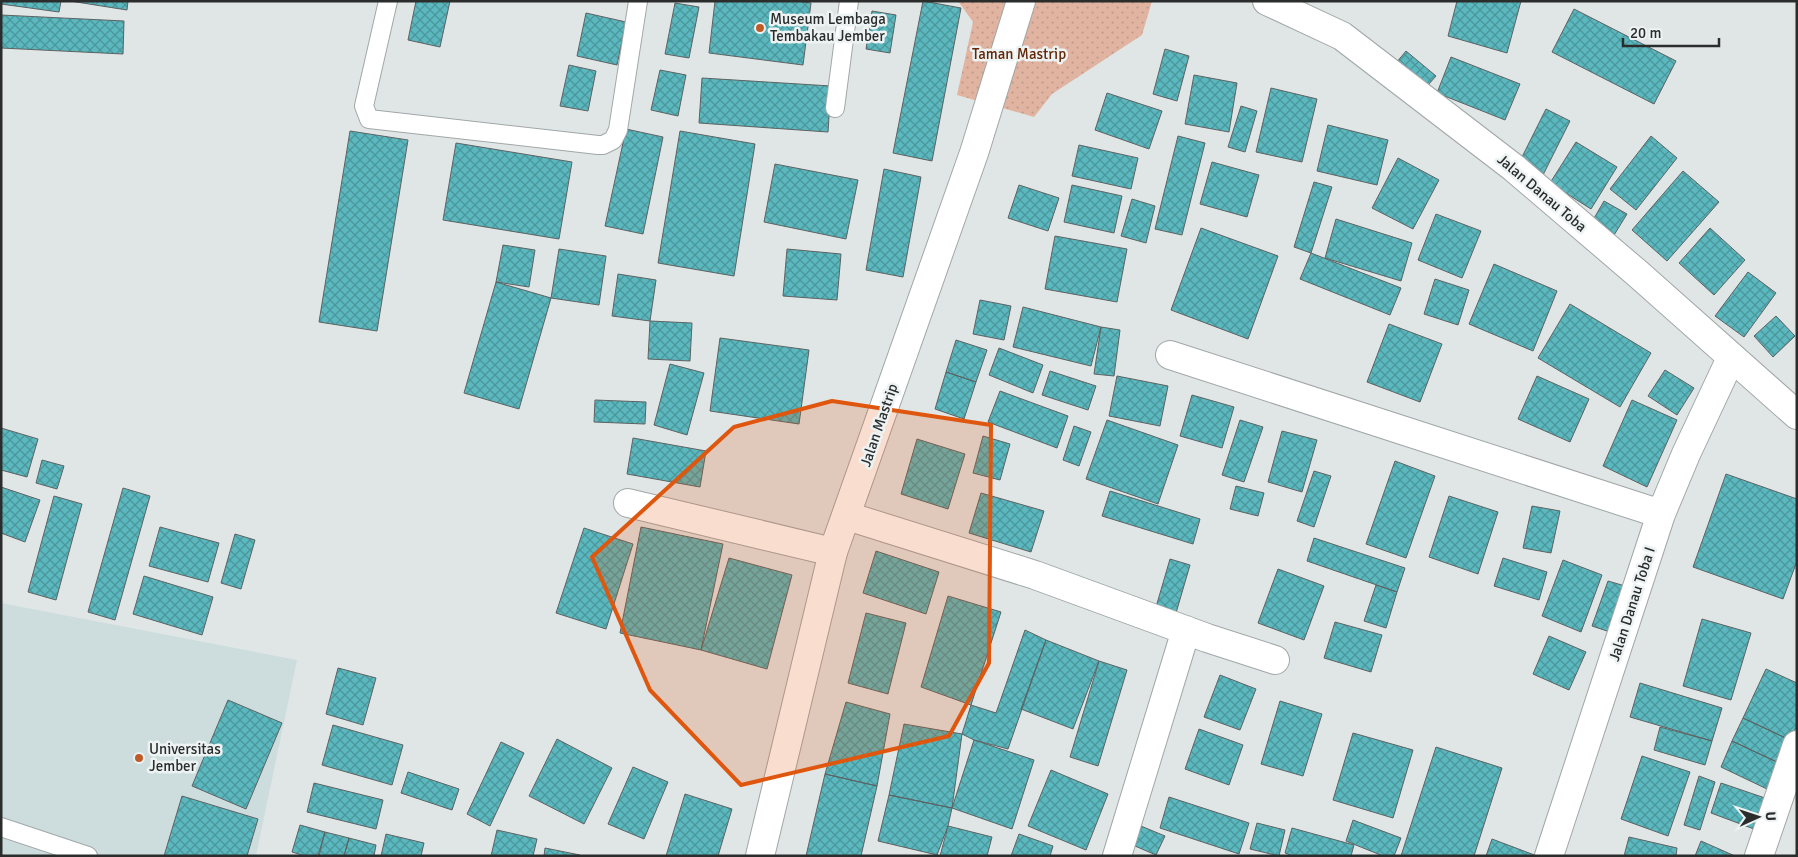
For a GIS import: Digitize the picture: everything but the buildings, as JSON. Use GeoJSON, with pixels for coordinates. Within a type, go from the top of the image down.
{"type":"FeatureCollection","features":[{"type":"Feature","properties":{"kind":"street","name":"Jalan Mastrip"},"geometry":{"type":"LineString","coordinates":[[760,856],[833,552],[974,153],[1021,1]]}},
{"type":"Feature","properties":{"kind":"street","name":"Jalan Danau Toba"},"geometry":{"type":"LineString","coordinates":[[1267,1],[1342,36],[1514,168],[1797,415]]}},
{"type":"Feature","properties":{"kind":"street"},"geometry":{"type":"LineString","coordinates":[[1170,355],[1661,514]]}},
{"type":"Feature","properties":{"kind":"street","name":"Jalan Danau Toba I"},"geometry":{"type":"LineString","coordinates":[[1549,856],[1661,514],[1686,454],[1731,358]]}},
{"type":"Feature","properties":{"kind":"street"},"geometry":{"type":"LineString","coordinates":[[628,503],[833,552]]}},
{"type":"Feature","properties":{"kind":"street"},"geometry":{"type":"LineString","coordinates":[[847,516],[1035,575],[1275,660]]}},
{"type":"Feature","properties":{"kind":"street"},"geometry":{"type":"LineString","coordinates":[[1117,856],[1186,630]]}},
{"type":"Feature","properties":{"kind":"street"},"geometry":{"type":"LineString","coordinates":[[1759,856],[1797,745]]}},
{"type":"Feature","properties":{"kind":"lane"},"geometry":{"type":"LineString","coordinates":[[388,1],[364,106],[369,119],[603,145],[614,140],[618,130],[638,1]]}},
{"type":"Feature","properties":{"kind":"lane"},"geometry":{"type":"LineString","coordinates":[[835,108],[848,1]]}},
{"type":"Feature","properties":{"kind":"lane"},"geometry":{"type":"LineString","coordinates":[[1,827],[88,856]]}},
{"type":"Feature","properties":{"kind":"highlighted area"},"geometry":{"type":"Polygon","coordinates":[[[832,401],[991,425],[989,663],[949,736],[741,785],[650,690],[592,557],[734,427],[832,401]]]}},
{"type":"Feature","properties":{"kind":"shaded area","name":"Universitas Jember"},"geometry":{"type":"Polygon","coordinates":[[[1,603],[297,660],[256,856],[1,856],[1,603]]]}},
{"type":"Feature","properties":{"kind":"green space","name":"Taman Mastrip"},"geometry":{"type":"Polygon","coordinates":[[[958,1],[1152,1],[1142,35],[1052,94],[1034,117],[957,95],[973,22],[958,1]]]}},
{"type":"Feature","properties":{"kind":"place","name":"Museum Lembaga Tembakau Jember"},"geometry":{"type":"Point","coordinates":[760,28]}},
{"type":"Feature","properties":{"kind":"place","name":"Universitas Jember"},"geometry":{"type":"Point","coordinates":[139,758]}}]}
